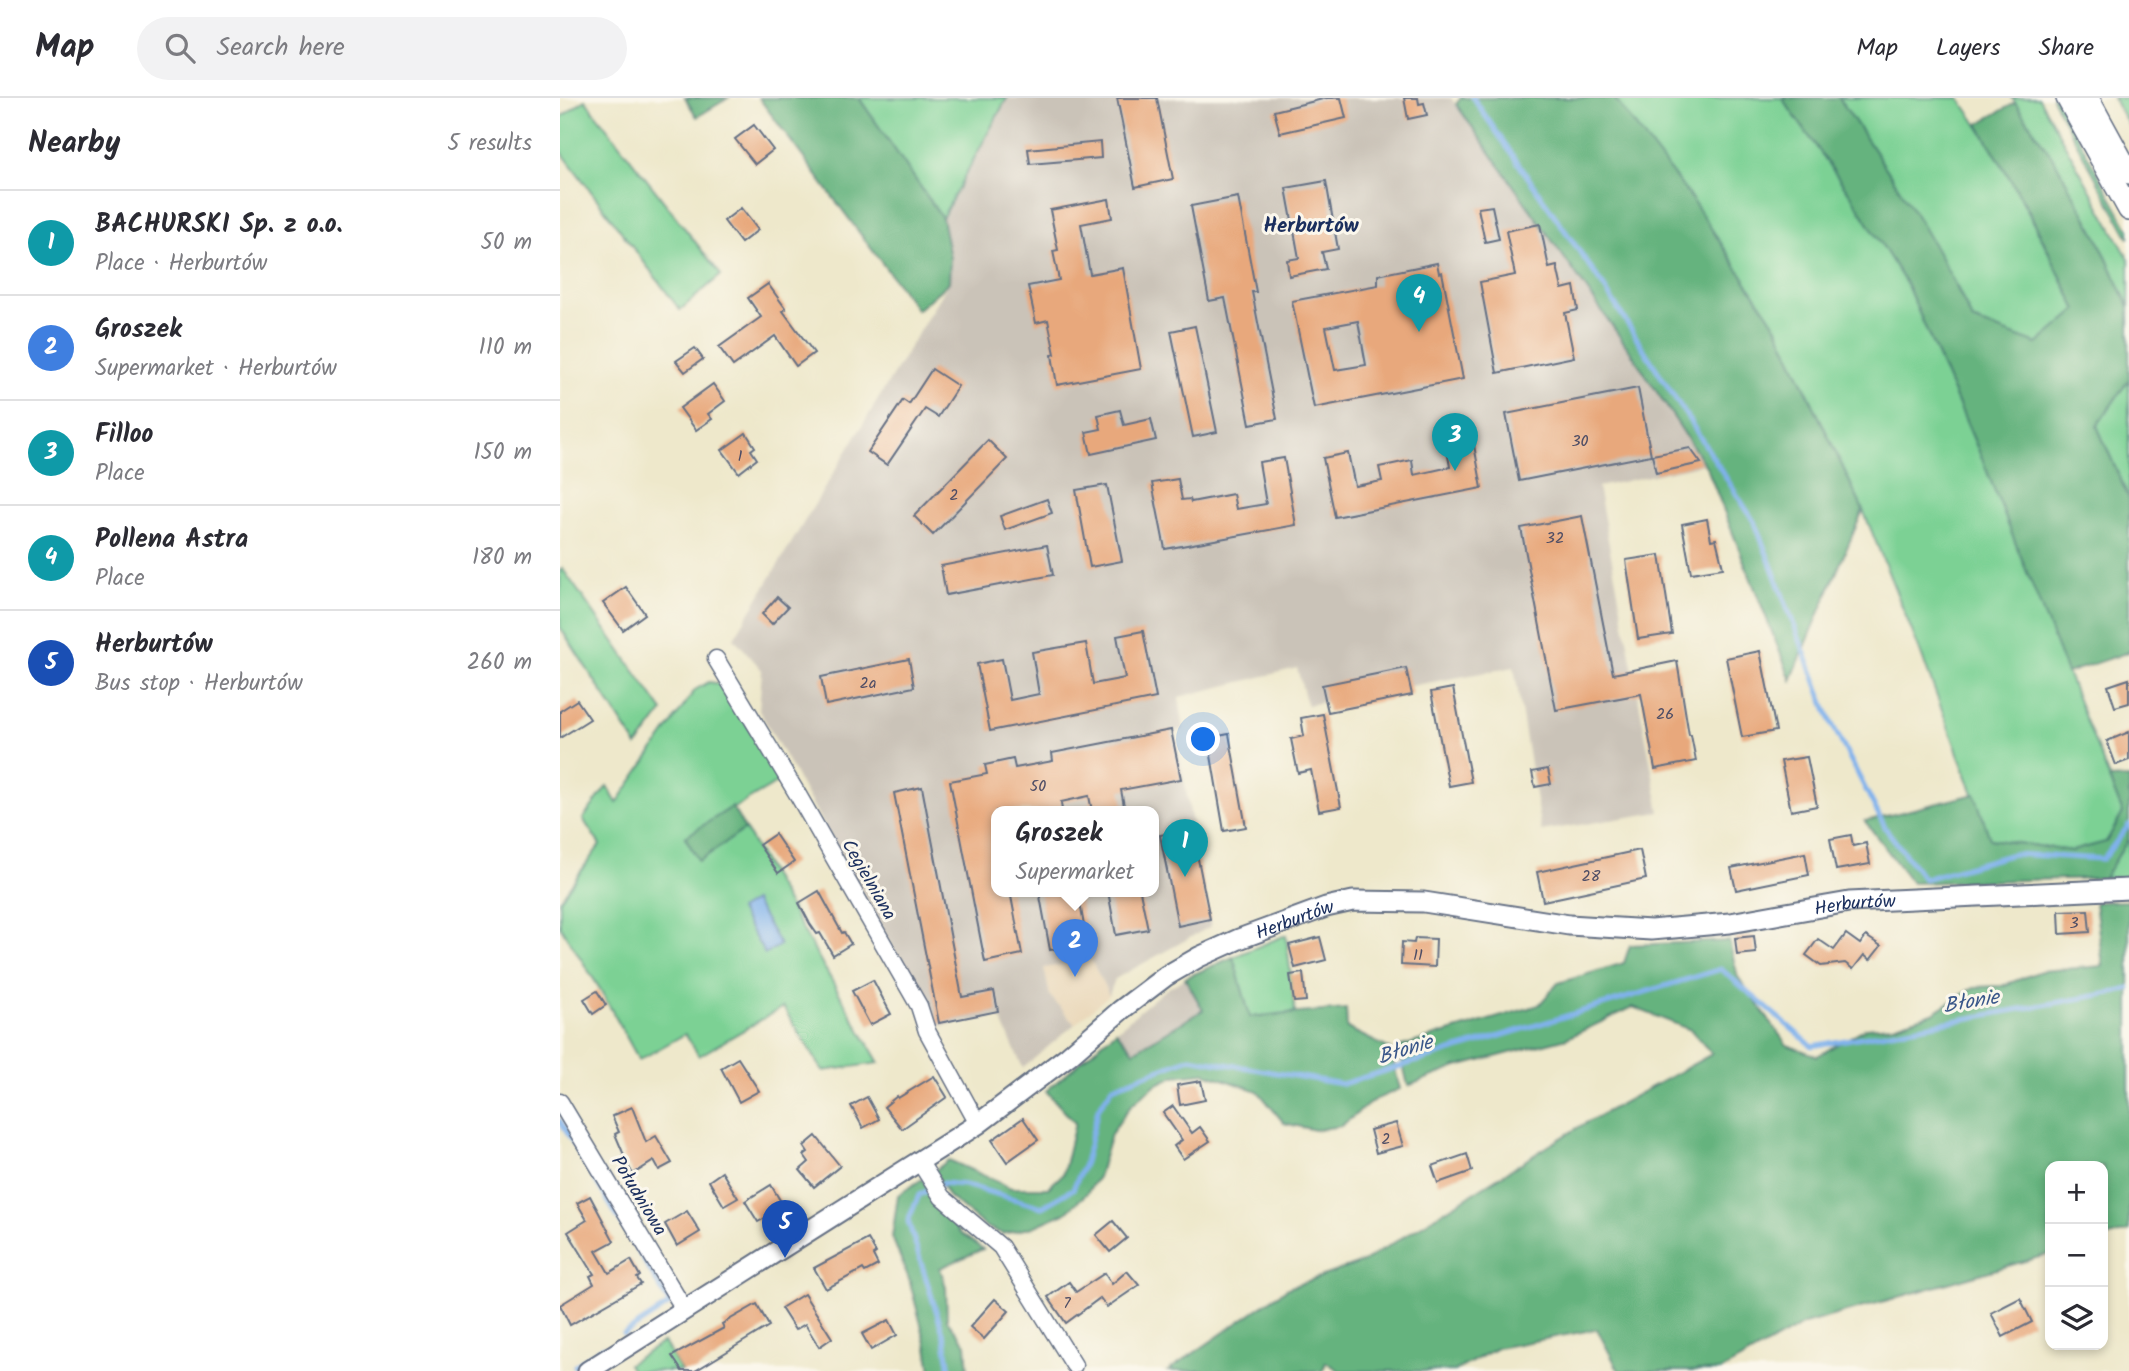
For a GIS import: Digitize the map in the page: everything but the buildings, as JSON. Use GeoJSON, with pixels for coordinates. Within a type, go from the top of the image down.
{"type":"FeatureCollection","features":[{"type":"Feature","properties":{"kind":"main road"},"geometry":{"type":"LineString","coordinates":[[2067,98],[2129,210]]}},
{"type":"Feature","properties":{"kind":"main road"},"geometry":{"type":"LineString","coordinates":[[2088,98],[2129,173]]}},
{"type":"Feature","properties":{"kind":"street","name":"Cegielniana"},"geometry":{"type":"LineString","coordinates":[[716,659],[798,795],[919,1006],[927,1031],[978,1124]]}},
{"type":"Feature","properties":{"kind":"street","name":"Herburtów"},"geometry":{"type":"LineString","coordinates":[[588,1371],[684,1309],[923,1167],[1068,1056],[1121,1010],[1166,976],[1239,939],[1326,907],[1353,901],[1424,902],[1569,925],[1651,930],[1730,923],[1849,902],[2129,889]]}},
{"type":"Feature","properties":{"kind":"street","name":"Południowa"},"geometry":{"type":"LineString","coordinates":[[560,1102],[684,1309]]}},
{"type":"Feature","properties":{"kind":"street"},"geometry":{"type":"LineString","coordinates":[[923,1167],[942,1197],[1001,1247],[1074,1365]]}},
{"type":"Feature","properties":{"kind":"shaded area"},"geometry":{"type":"Polygon","coordinates":[[[1007,98],[1451,98],[1632,354],[1704,464],[1598,487],[1660,812],[1541,831],[1514,667],[1307,705],[1297,668],[1179,697],[1184,730],[1175,731],[1211,926],[1115,979],[1109,995],[1091,960],[1044,968],[1050,996],[1075,1024],[1023,1068],[1000,1017],[940,1026],[759,710],[762,670],[734,638],[949,282],[950,258],[942,218],[1007,98]]]}},
{"type":"Feature","properties":{"kind":"shaded area"},"geometry":{"type":"Polygon","coordinates":[[[1091,960],[1109,995],[1075,1024],[1050,996],[1044,968],[1091,960]]]}},
{"type":"Feature","properties":{"kind":"shaded area"},"geometry":{"type":"Polygon","coordinates":[[[1185,978],[1204,1009],[1134,1051],[1116,1031],[1162,992],[1185,978]]]}},
{"type":"Feature","properties":{"kind":"green space"},"geometry":{"type":"Polygon","coordinates":[[[685,98],[728,98],[697,117],[685,98]]]}},
{"type":"Feature","properties":{"kind":"green space"},"geometry":{"type":"Polygon","coordinates":[[[759,98],[859,98],[942,218],[950,258],[949,282],[917,310],[759,98]]]}},
{"type":"Feature","properties":{"kind":"green space"},"geometry":{"type":"Polygon","coordinates":[[[859,98],[1007,98],[942,218],[859,98]]]}},
{"type":"Feature","properties":{"kind":"green space"},"geometry":{"type":"Polygon","coordinates":[[[1461,98],[1614,98],[1691,198],[1777,328],[1863,510],[1791,680],[1707,468],[1632,354],[1456,104],[1461,98]]]}},
{"type":"Feature","properties":{"kind":"green space"},"geometry":{"type":"Polygon","coordinates":[[[1614,98],[1782,98],[1852,197],[1907,285],[1981,456],[2123,813],[2106,842],[2072,851],[1990,839],[1920,651],[1863,510],[1777,328],[1691,198],[1614,98]]]}},
{"type":"Feature","properties":{"kind":"green space"},"geometry":{"type":"Polygon","coordinates":[[[1782,98],[1839,98],[1927,234],[1972,320],[2037,344],[2077,310],[2028,209],[1978,124],[2015,103],[2055,161],[2096,235],[2129,307],[2129,379],[2097,426],[2129,499],[2129,652],[2067,673],[1981,456],[1907,285],[1852,197],[1782,98]]]}},
{"type":"Feature","properties":{"kind":"green space"},"geometry":{"type":"Polygon","coordinates":[[[1839,98],[1959,98],[2008,175],[2077,310],[2037,345],[1972,320],[1958,289],[1839,98]]]}},
{"type":"Feature","properties":{"kind":"green space"},"geometry":{"type":"Polygon","coordinates":[[[2012,98],[2039,98],[2129,259],[2129,307],[2096,235],[2055,161],[2012,98]]]}},
{"type":"Feature","properties":{"kind":"green space"},"geometry":{"type":"Polygon","coordinates":[[[2052,98],[2056,98],[2129,230],[2129,238],[2052,98]]]}},
{"type":"Feature","properties":{"kind":"green space"},"geometry":{"type":"Polygon","coordinates":[[[2113,98],[2129,98],[2129,126],[2113,98]]]}},
{"type":"Feature","properties":{"kind":"green space"},"geometry":{"type":"Polygon","coordinates":[[[585,100],[721,275],[680,310],[560,150],[560,118],[585,100]]]}},
{"type":"Feature","properties":{"kind":"green space"},"geometry":{"type":"Polygon","coordinates":[[[2129,379],[2129,499],[2097,426],[2129,379]]]}},
{"type":"Feature","properties":{"kind":"green space"},"geometry":{"type":"Polygon","coordinates":[[[562,568],[663,711],[637,746],[560,627],[562,568]]]}},
{"type":"Feature","properties":{"kind":"green space"},"geometry":{"type":"Polygon","coordinates":[[[709,682],[721,684],[728,691],[780,781],[685,837],[699,861],[745,829],[879,1063],[823,1071],[783,1007],[699,1056],[685,1034],[639,1060],[600,989],[560,926],[560,900],[600,845],[583,819],[607,786],[617,803],[695,690],[709,682]]]}},
{"type":"Feature","properties":{"kind":"green space"},"geometry":{"type":"Polygon","coordinates":[[[2129,778],[2129,838],[2104,878],[1912,883],[1865,821],[1975,794],[1990,839],[2072,851],[2106,842],[2123,813],[2109,779],[2129,778]]]}},
{"type":"Feature","properties":{"kind":"green space"},"geometry":{"type":"Polygon","coordinates":[[[732,807],[745,829],[699,861],[685,837],[732,807]]]}},
{"type":"Feature","properties":{"kind":"green space"},"geometry":{"type":"Polygon","coordinates":[[[2129,838],[2129,877],[2104,878],[2129,838]]]}},
{"type":"Feature","properties":{"kind":"green space"},"geometry":{"type":"Polygon","coordinates":[[[2129,901],[2129,1231],[2108,1237],[2108,1161],[2045,1161],[2045,1255],[1804,1324],[1720,1371],[1619,1371],[1597,1329],[1497,1348],[1455,1371],[1340,1371],[1326,1362],[1323,1371],[1168,1371],[1288,1288],[1363,1262],[1582,1125],[1712,1054],[1691,1030],[1633,1007],[1567,1038],[1457,1067],[1408,1086],[1399,1047],[1539,1005],[1558,983],[1624,963],[1630,945],[1729,941],[1738,977],[1787,1045],[1817,1056],[1866,1028],[1893,1026],[1933,1013],[1974,987],[2002,986],[2041,971],[2103,966],[2095,902],[2129,901]]]}},
{"type":"Feature","properties":{"kind":"green space"},"geometry":{"type":"Polygon","coordinates":[[[1286,935],[1295,1012],[1250,1017],[1233,957],[1286,935]]]}},
{"type":"Feature","properties":{"kind":"green space"},"geometry":{"type":"Polygon","coordinates":[[[1233,957],[1250,1017],[1346,1009],[1347,1028],[1390,1049],[1400,1089],[1374,1100],[1341,1126],[1315,1130],[1284,1123],[1258,1091],[1205,1073],[1174,1076],[1155,1085],[1131,1105],[1111,1134],[1098,1177],[1086,1194],[1065,1213],[1033,1227],[1003,1234],[986,1227],[949,1197],[934,1171],[949,1160],[1011,1188],[1048,1188],[1063,1174],[1075,1123],[1046,1091],[1116,1031],[1134,1051],[1203,1010],[1185,978],[1233,957]]]}},
{"type":"Feature","properties":{"kind":"green space"},"geometry":{"type":"Polygon","coordinates":[[[922,1179],[960,1233],[983,1249],[940,1268],[946,1287],[947,1320],[966,1344],[968,1371],[931,1371],[909,1279],[892,1237],[898,1195],[922,1179]]]}},
{"type":"Feature","properties":{"kind":"green space"},"geometry":{"type":"Polygon","coordinates":[[[664,1342],[681,1371],[632,1371],[628,1364],[664,1342]]]}},
{"type":"Feature","properties":{"kind":"water"},"geometry":{"type":"Polygon","coordinates":[[[754,901],[780,945],[765,954],[739,910],[754,901]]]}},
{"type":"Feature","properties":{"kind":"waterway"},"geometry":{"type":"LineString","coordinates":[[1473,98],[1602,284],[1755,523],[1832,724],[1886,829],[1924,879],[2013,854],[2103,859],[2129,825]]}},
{"type":"Feature","properties":{"kind":"waterway","name":"Błonie"},"geometry":{"type":"LineString","coordinates":[[950,1371],[945,1339],[908,1221],[919,1195],[943,1183],[965,1185],[1042,1207],[1073,1189],[1085,1162],[1098,1109],[1113,1087],[1190,1058],[1342,1084],[1721,969],[1812,1046],[2129,988]]}},
{"type":"Feature","properties":{"kind":"waterway"},"geometry":{"type":"LineString","coordinates":[[560,1121],[670,1304],[624,1334]]}},
{"type":"Feature","properties":{"kind":"waterway"},"geometry":{"type":"LineString","coordinates":[[575,1366],[603,1347]]}},
{"type":"Feature","properties":{"kind":"place","name":"Pollena Astra"},"geometry":{"type":"Point","coordinates":[1419,332]}},
{"type":"Feature","properties":{"kind":"place","name":"Filloo"},"geometry":{"type":"Point","coordinates":[1455,471]}},
{"type":"Feature","properties":{"kind":"place","name":"BACHURSKI Sp. z o.o."},"geometry":{"type":"Point","coordinates":[1185,877]}},
{"type":"Feature","properties":{"kind":"place","name":"Groszek"},"geometry":{"type":"Point","coordinates":[1075,977]}},
{"type":"Feature","properties":{"kind":"place","name":"Herburtów"},"geometry":{"type":"Point","coordinates":[785,1258]}},
{"type":"Feature","properties":{"kind":"district","name":"Herburtów"},"geometry":{"type":"Point","coordinates":[1311,225]}}]}
